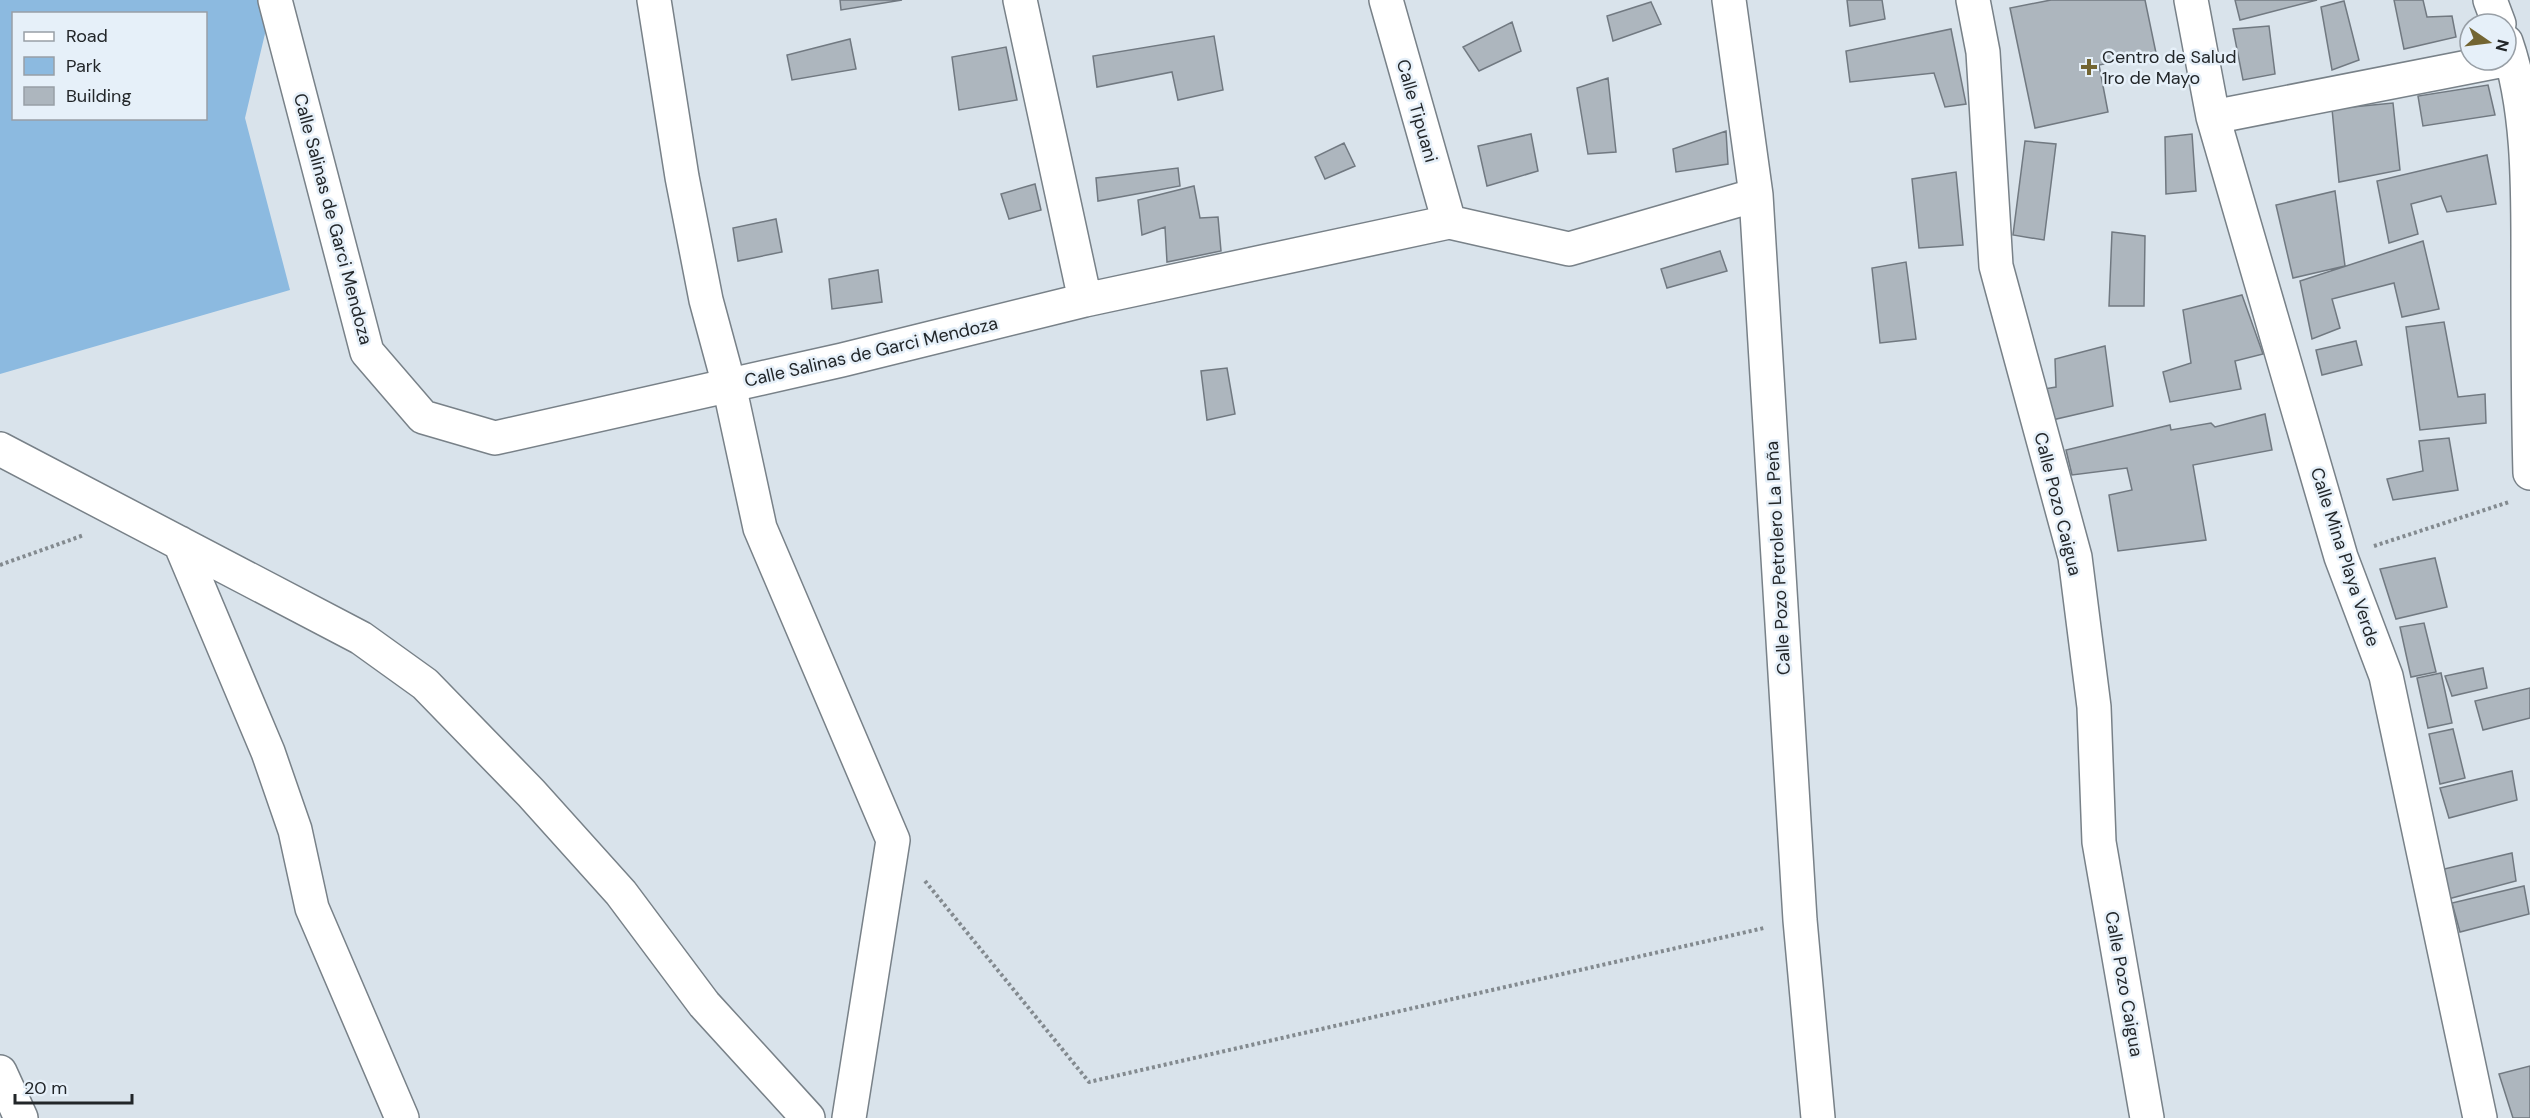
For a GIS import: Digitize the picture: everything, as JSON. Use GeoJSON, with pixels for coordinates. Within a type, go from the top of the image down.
{"type":"FeatureCollection","features":[{"type":"Feature","properties":{"kind":"street","name":"Calle Salinas de Garci Mendoza"},"geometry":{"type":"LineString","coordinates":[[275,0],[367,352],[423,417],[495,438],[1085,300],[1449,222],[1569,249],[1756,195]]}},
{"type":"Feature","properties":{"kind":"street"},"geometry":{"type":"LineString","coordinates":[[654,0],[682,177],[706,300],[729,385],[760,528],[893,840],[849,1118]]}},
{"type":"Feature","properties":{"kind":"street"},"geometry":{"type":"LineString","coordinates":[[1020,0],[1085,300]]}},
{"type":"Feature","properties":{"kind":"street","name":"Calle Tipuani"},"geometry":{"type":"LineString","coordinates":[[1386,0],[1449,222]]}},
{"type":"Feature","properties":{"kind":"street","name":"Calle Pozo Petrolero La Peña"},"geometry":{"type":"LineString","coordinates":[[1729,0],[1756,195],[1800,920],[1818,1118]]}},
{"type":"Feature","properties":{"kind":"street","name":"Calle Pozo Caigua"},"geometry":{"type":"LineString","coordinates":[[1973,0],[1983,52],[1996,266],[2075,557],[2094,707],[2099,842],[2147,1118]]}},
{"type":"Feature","properties":{"kind":"street","name":"Calle Mina Playa Verde"},"geometry":{"type":"LineString","coordinates":[[2191,0],[2213,117],[2341,557],[2386,676],[2480,1118]]}},
{"type":"Feature","properties":{"kind":"street"},"geometry":{"type":"LineString","coordinates":[[2213,117],[2458,66]]}},
{"type":"Feature","properties":{"kind":"street"},"geometry":{"type":"LineString","coordinates":[[2515,72],[2524,126],[2528,184],[2524,486]]}},
{"type":"Feature","properties":{"kind":"street"},"geometry":{"type":"LineString","coordinates":[[0,449],[361,638],[426,684],[531,793],[621,893],[704,1004],[808,1118]]}},
{"type":"Feature","properties":{"kind":"street"},"geometry":{"type":"LineString","coordinates":[[180,543],[268,752],[295,830],[312,908],[402,1118]]}},
{"type":"Feature","properties":{"kind":"street"},"geometry":{"type":"LineString","coordinates":[[0,1072],[21,1118]]}},
{"type":"Feature","properties":{"kind":"path"},"geometry":{"type":"LineString","coordinates":[[2341,557],[2524,486]]}},
{"type":"Feature","properties":{"kind":"path"},"geometry":{"type":"LineString","coordinates":[[0,565],[133,518]]}},
{"type":"Feature","properties":{"kind":"path"},"geometry":{"type":"LineString","coordinates":[[893,840],[961,927],[1089,1082],[1800,920]]}},
{"type":"Feature","properties":{"kind":"green space"},"geometry":{"type":"Polygon","coordinates":[[[0,0],[273,0],[245,118],[290,290],[0,374],[0,0]]]}},
{"type":"Feature","properties":{"kind":"building"},"geometry":{"type":"Polygon","coordinates":[[[840,0],[902,0],[841,10],[840,0]]]}},
{"type":"Feature","properties":{"kind":"building"},"geometry":{"type":"Polygon","coordinates":[[[1847,0],[1882,0],[1885,19],[1850,26],[1847,0]]]}},
{"type":"Feature","properties":{"kind":"building"},"geometry":{"type":"Polygon","coordinates":[[[2051,0],[2145,0],[2156,53],[2099,65],[2108,112],[2035,128],[2010,8],[2051,0]]]}},
{"type":"Feature","properties":{"kind":"building"},"geometry":{"type":"Polygon","coordinates":[[[2235,0],[2317,0],[2240,20],[2235,0]]]}},
{"type":"Feature","properties":{"kind":"building"},"geometry":{"type":"Polygon","coordinates":[[[2394,0],[2423,0],[2427,17],[2452,16],[2456,37],[2404,49],[2394,0]]]}},
{"type":"Feature","properties":{"kind":"building"},"geometry":{"type":"Polygon","coordinates":[[[2344,1],[2359,60],[2332,70],[2321,7],[2344,1]]]}},
{"type":"Feature","properties":{"kind":"building"},"geometry":{"type":"Polygon","coordinates":[[[1651,2],[1661,24],[1613,41],[1607,16],[1651,2]]]}},
{"type":"Feature","properties":{"kind":"building"},"geometry":{"type":"Polygon","coordinates":[[[1512,22],[1521,51],[1479,71],[1463,47],[1512,22]]]}},
{"type":"Feature","properties":{"kind":"building"},"geometry":{"type":"Polygon","coordinates":[[[2269,26],[2275,74],[2243,80],[2233,29],[2269,26]]]}},
{"type":"Feature","properties":{"kind":"building"},"geometry":{"type":"Polygon","coordinates":[[[1951,29],[1966,104],[1945,107],[1934,73],[1850,82],[1846,51],[1951,29]]]}},
{"type":"Feature","properties":{"kind":"building"},"geometry":{"type":"Polygon","coordinates":[[[1214,36],[1223,90],[1178,100],[1172,72],[1097,87],[1093,56],[1214,36]]]}},
{"type":"Feature","properties":{"kind":"building"},"geometry":{"type":"Polygon","coordinates":[[[850,39],[856,69],[792,80],[787,55],[850,39]]]}},
{"type":"Feature","properties":{"kind":"building"},"geometry":{"type":"Polygon","coordinates":[[[1006,47],[1017,100],[959,110],[952,57],[1006,47]]]}},
{"type":"Feature","properties":{"kind":"building"},"geometry":{"type":"Polygon","coordinates":[[[1608,78],[1616,152],[1588,154],[1577,88],[1608,78]]]}},
{"type":"Feature","properties":{"kind":"building"},"geometry":{"type":"Polygon","coordinates":[[[2488,85],[2495,115],[2423,126],[2418,96],[2488,85]]]}},
{"type":"Feature","properties":{"kind":"building"},"geometry":{"type":"Polygon","coordinates":[[[2393,103],[2400,170],[2339,182],[2332,109],[2393,103]]]}},
{"type":"Feature","properties":{"kind":"building"},"geometry":{"type":"Polygon","coordinates":[[[1726,131],[1728,164],[1676,172],[1673,149],[1726,131]]]}},
{"type":"Feature","properties":{"kind":"building"},"geometry":{"type":"Polygon","coordinates":[[[1531,134],[1538,171],[1487,186],[1478,146],[1531,134]]]}},
{"type":"Feature","properties":{"kind":"building"},"geometry":{"type":"Polygon","coordinates":[[[2192,134],[2196,191],[2166,194],[2165,137],[2192,134]]]}},
{"type":"Feature","properties":{"kind":"building"},"geometry":{"type":"Polygon","coordinates":[[[2025,141],[2056,144],[2044,240],[2013,235],[2025,141]]]}},
{"type":"Feature","properties":{"kind":"building"},"geometry":{"type":"Polygon","coordinates":[[[1344,143],[1355,166],[1325,179],[1315,157],[1344,143]]]}},
{"type":"Feature","properties":{"kind":"building"},"geometry":{"type":"Polygon","coordinates":[[[2487,155],[2496,204],[2447,212],[2441,196],[2411,204],[2418,234],[2389,243],[2377,181],[2487,155]]]}},
{"type":"Feature","properties":{"kind":"building"},"geometry":{"type":"Polygon","coordinates":[[[1178,168],[1180,186],[1098,201],[1096,178],[1178,168]]]}},
{"type":"Feature","properties":{"kind":"building"},"geometry":{"type":"Polygon","coordinates":[[[1956,172],[1963,245],[1919,248],[1912,179],[1956,172]]]}},
{"type":"Feature","properties":{"kind":"building"},"geometry":{"type":"Polygon","coordinates":[[[1035,184],[1041,210],[1009,219],[1001,194],[1035,184]]]}},
{"type":"Feature","properties":{"kind":"building"},"geometry":{"type":"Polygon","coordinates":[[[1194,186],[1200,218],[1218,217],[1221,251],[1167,262],[1165,227],[1142,235],[1138,200],[1194,186]]]}},
{"type":"Feature","properties":{"kind":"building"},"geometry":{"type":"Polygon","coordinates":[[[2335,191],[2345,266],[2293,278],[2276,205],[2335,191]]]}},
{"type":"Feature","properties":{"kind":"building"},"geometry":{"type":"Polygon","coordinates":[[[776,219],[782,252],[738,261],[733,228],[776,219]]]}},
{"type":"Feature","properties":{"kind":"building"},"geometry":{"type":"Polygon","coordinates":[[[2112,232],[2145,236],[2144,306],[2109,306],[2112,232]]]}},
{"type":"Feature","properties":{"kind":"building"},"geometry":{"type":"Polygon","coordinates":[[[2423,241],[2439,309],[2402,317],[2394,283],[2332,299],[2340,328],[2312,339],[2300,281],[2423,241]]]}},
{"type":"Feature","properties":{"kind":"building"},"geometry":{"type":"Polygon","coordinates":[[[1720,251],[1727,271],[1667,288],[1661,269],[1720,251]]]}},
{"type":"Feature","properties":{"kind":"building"},"geometry":{"type":"Polygon","coordinates":[[[1906,262],[1916,339],[1880,343],[1872,268],[1906,262]]]}},
{"type":"Feature","properties":{"kind":"building"},"geometry":{"type":"Polygon","coordinates":[[[878,270],[882,302],[832,309],[829,279],[878,270]]]}},
{"type":"Feature","properties":{"kind":"building"},"geometry":{"type":"Polygon","coordinates":[[[2242,295],[2263,354],[2235,361],[2241,389],[2170,402],[2163,372],[2191,363],[2183,310],[2242,295]]]}},
{"type":"Feature","properties":{"kind":"building"},"geometry":{"type":"Polygon","coordinates":[[[2444,322],[2458,397],[2485,394],[2486,423],[2420,430],[2406,327],[2444,322]]]}},
{"type":"Feature","properties":{"kind":"building"},"geometry":{"type":"Polygon","coordinates":[[[2356,341],[2362,365],[2322,375],[2316,350],[2356,341]]]}},
{"type":"Feature","properties":{"kind":"building"},"geometry":{"type":"Polygon","coordinates":[[[2105,346],[2113,406],[2052,420],[2044,389],[2056,387],[2055,359],[2105,346]]]}},
{"type":"Feature","properties":{"kind":"building"},"geometry":{"type":"Polygon","coordinates":[[[1227,368],[1235,414],[1207,420],[1201,371],[1227,368]]]}},
{"type":"Feature","properties":{"kind":"building"},"geometry":{"type":"Polygon","coordinates":[[[2265,414],[2272,450],[2193,465],[2206,540],[2118,551],[2109,495],[2132,490],[2127,468],[2072,475],[2066,450],[2170,425],[2171,430],[2211,423],[2215,427],[2265,414]]]}},
{"type":"Feature","properties":{"kind":"building"},"geometry":{"type":"Polygon","coordinates":[[[2449,438],[2458,490],[2393,500],[2387,479],[2423,471],[2419,441],[2449,438]]]}},
{"type":"Feature","properties":{"kind":"building"},"geometry":{"type":"Polygon","coordinates":[[[2435,558],[2447,607],[2396,619],[2380,569],[2435,558]]]}},
{"type":"Feature","properties":{"kind":"building"},"geometry":{"type":"Polygon","coordinates":[[[2424,623],[2436,672],[2411,677],[2400,627],[2424,623]]]}},
{"type":"Feature","properties":{"kind":"building"},"geometry":{"type":"Polygon","coordinates":[[[2483,668],[2487,688],[2452,696],[2445,676],[2483,668]]]}},
{"type":"Feature","properties":{"kind":"building"},"geometry":{"type":"Polygon","coordinates":[[[2441,673],[2452,723],[2428,728],[2417,678],[2441,673]]]}},
{"type":"Feature","properties":{"kind":"building"},"geometry":{"type":"Polygon","coordinates":[[[2530,688],[2530,718],[2483,730],[2475,701],[2530,688]]]}},
{"type":"Feature","properties":{"kind":"building"},"geometry":{"type":"Polygon","coordinates":[[[2453,729],[2465,778],[2440,784],[2429,734],[2453,729]]]}},
{"type":"Feature","properties":{"kind":"building"},"geometry":{"type":"Polygon","coordinates":[[[2512,771],[2517,800],[2449,818],[2440,788],[2512,771]]]}},
{"type":"Feature","properties":{"kind":"building"},"geometry":{"type":"Polygon","coordinates":[[[2512,853],[2516,881],[2448,899],[2440,870],[2512,853]]]}},
{"type":"Feature","properties":{"kind":"building"},"geometry":{"type":"Polygon","coordinates":[[[2524,886],[2529,914],[2460,932],[2452,903],[2524,886]]]}},
{"type":"Feature","properties":{"kind":"building"},"geometry":{"type":"Polygon","coordinates":[[[2530,1066],[2530,1118],[2513,1118],[2499,1074],[2530,1066]]]}},
{"type":"Feature","properties":{"kind":"place","name":"Centro de Salud 1ro de Mayo"},"geometry":{"type":"Point","coordinates":[2089,67]}}]}
